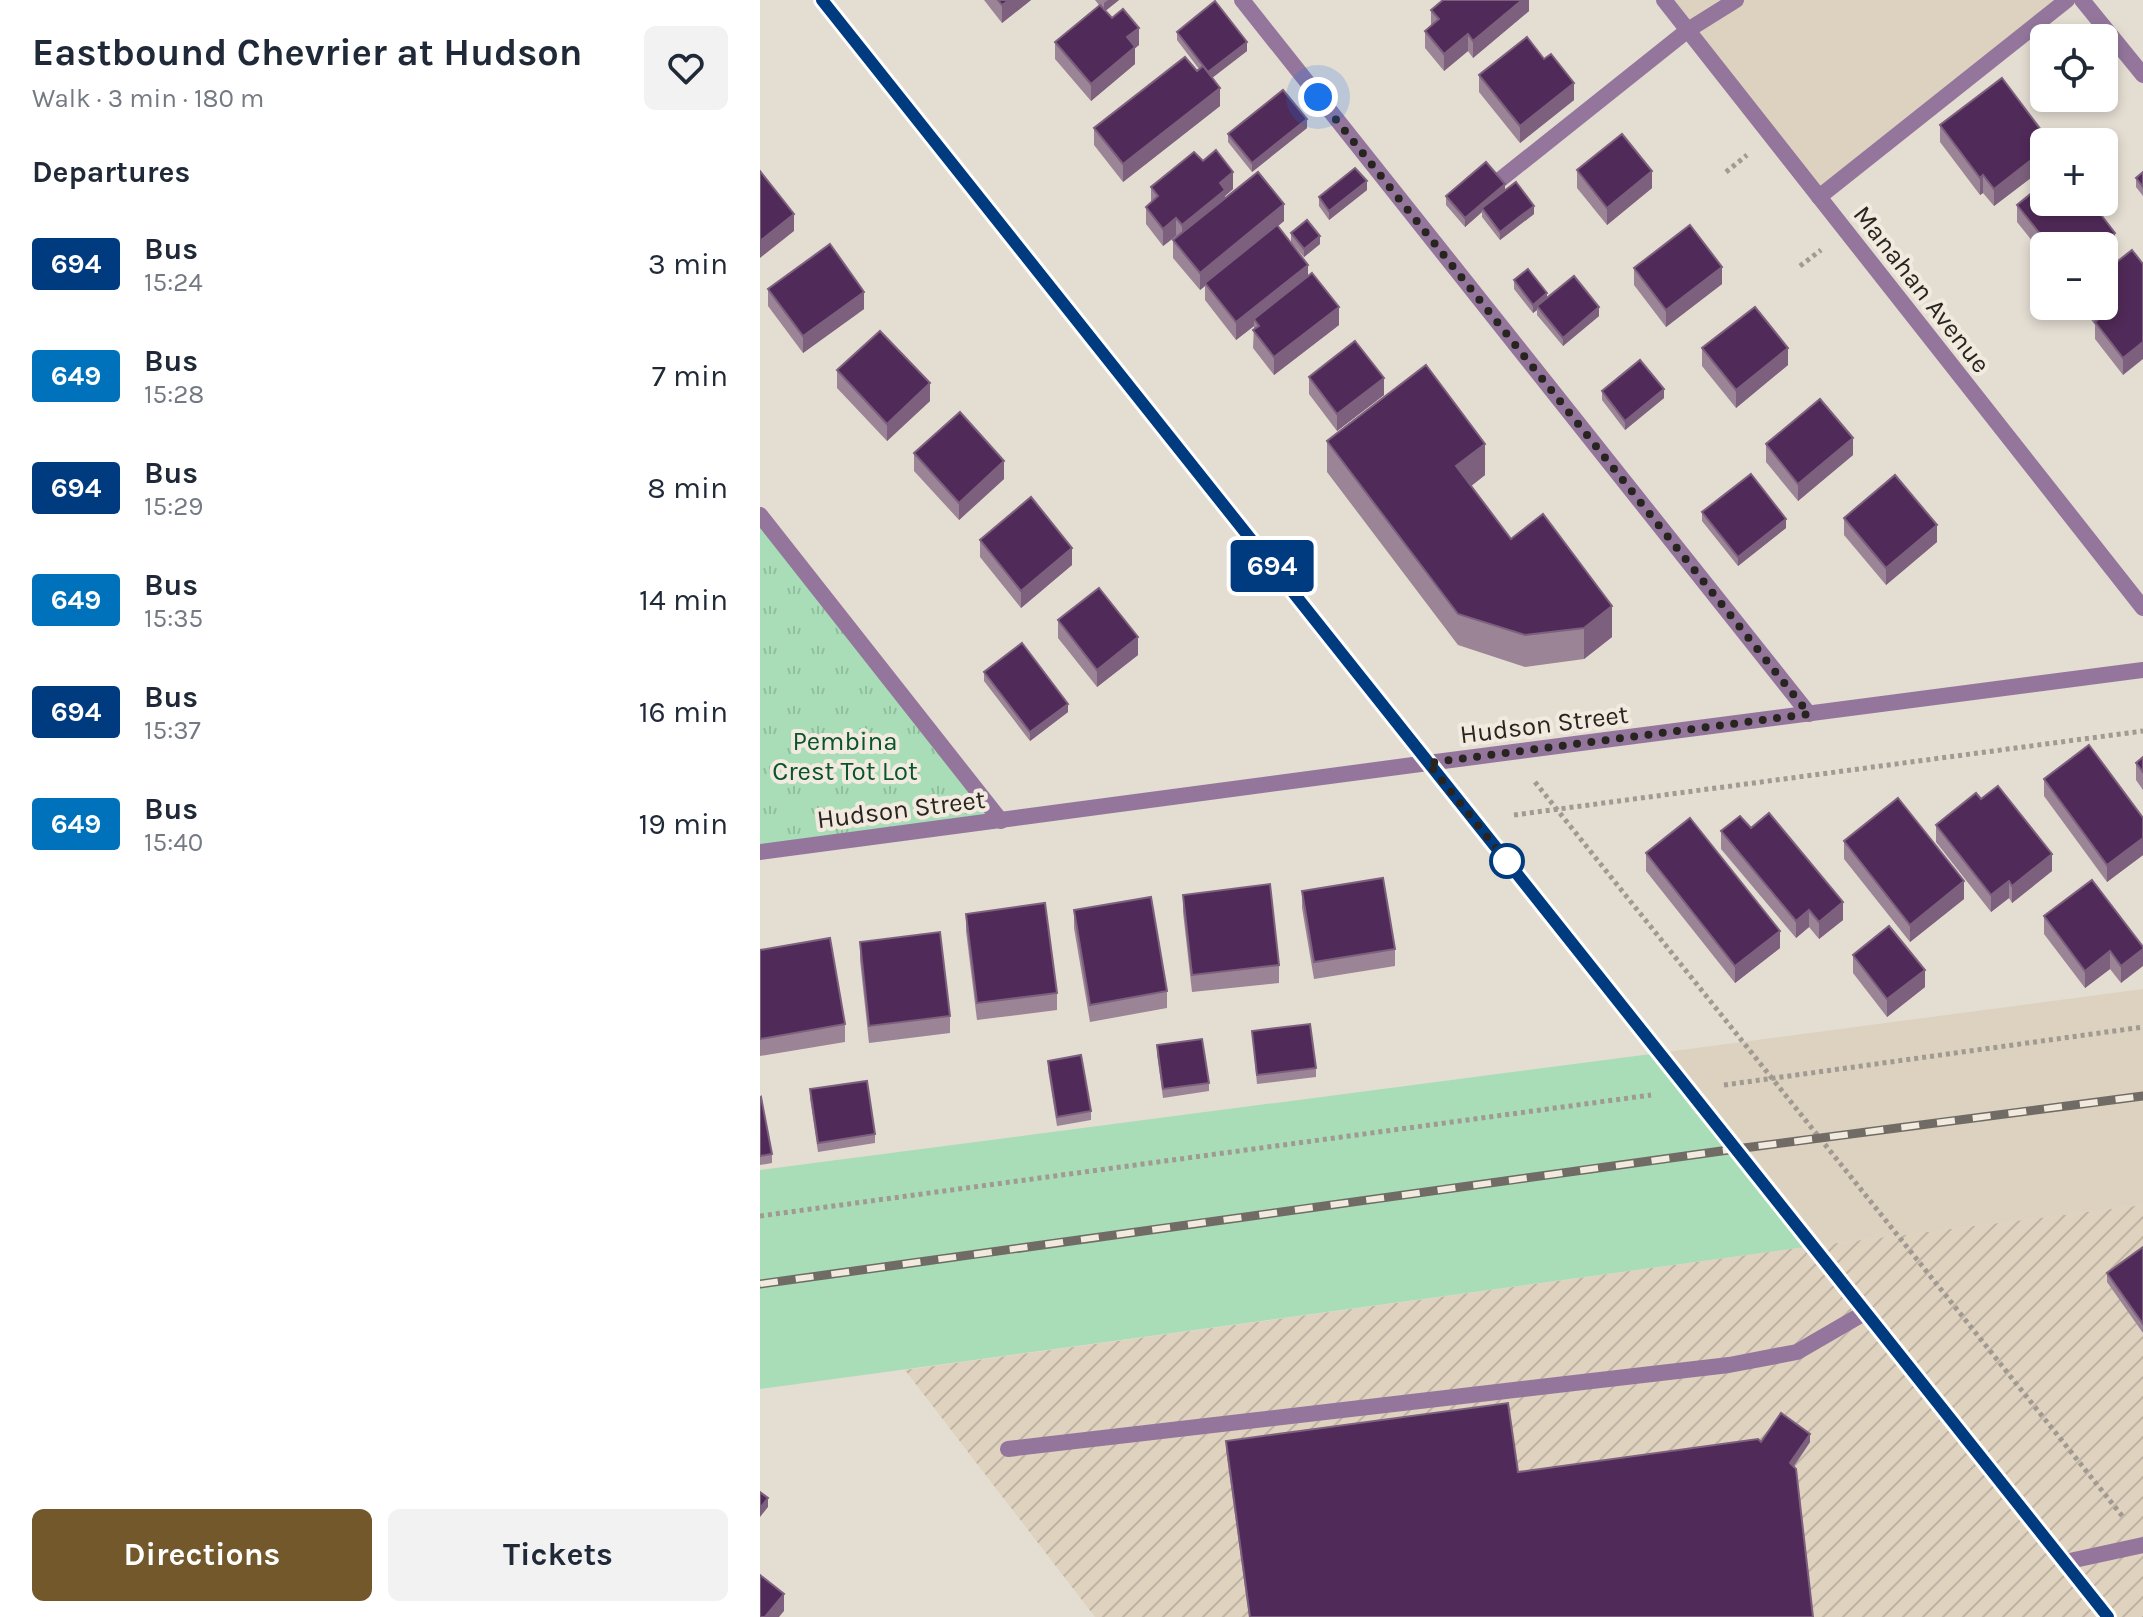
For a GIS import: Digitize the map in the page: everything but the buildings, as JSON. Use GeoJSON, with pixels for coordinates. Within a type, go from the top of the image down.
{"type":"FeatureCollection","features":[{"type":"Feature","properties":{"kind":"street"},"geometry":{"type":"LineString","coordinates":[[822,0],[2108,1617]]}},
{"type":"Feature","properties":{"kind":"street"},"geometry":{"type":"LineString","coordinates":[[1242,0],[1809,714]]}},
{"type":"Feature","properties":{"kind":"street","name":"Manahan Avenue"},"geometry":{"type":"LineString","coordinates":[[1664,0],[2143,608]]}},
{"type":"Feature","properties":{"kind":"street"},"geometry":{"type":"LineString","coordinates":[[1496,183],[1688,30],[1736,0]]}},
{"type":"Feature","properties":{"kind":"street"},"geometry":{"type":"LineString","coordinates":[[1819,197],[2067,0]]}},
{"type":"Feature","properties":{"kind":"street"},"geometry":{"type":"LineString","coordinates":[[2082,0],[2143,75]]}},
{"type":"Feature","properties":{"kind":"street"},"geometry":{"type":"LineString","coordinates":[[760,515],[1001,821]]}},
{"type":"Feature","properties":{"kind":"street","name":"Hudson Street"},"geometry":{"type":"LineString","coordinates":[[760,852],[2143,670]]}},
{"type":"Feature","properties":{"kind":"street"},"geometry":{"type":"LineString","coordinates":[[1008,1449],[1729,1365],[1797,1352],[1866,1312]]}},
{"type":"Feature","properties":{"kind":"street"},"geometry":{"type":"LineString","coordinates":[[2065,1562],[2143,1545]]}},
{"type":"Feature","properties":{"kind":"path"},"geometry":{"type":"LineString","coordinates":[[1514,815],[2143,731]]}},
{"type":"Feature","properties":{"kind":"path"},"geometry":{"type":"LineString","coordinates":[[1534,781],[2123,1517]]}},
{"type":"Feature","properties":{"kind":"path"},"geometry":{"type":"LineString","coordinates":[[760,1216],[2143,1027]]}},
{"type":"Feature","properties":{"kind":"shaded area"},"geometry":{"type":"Polygon","coordinates":[[[1664,0],[2067,0],[2037,24],[2030,24],[2030,29],[1819,197],[1664,0]]]}},
{"type":"Feature","properties":{"kind":"shaded area"},"geometry":{"type":"Polygon","coordinates":[[[2143,989],[2143,1205],[1813,1246],[1659,1053],[2143,989]]]}},
{"type":"Feature","properties":{"kind":"shaded area"},"geometry":{"type":"Polygon","coordinates":[[[2143,1205],[2143,1617],[1095,1617],[905,1370],[1813,1246],[2143,1205]]]}},
{"type":"Feature","properties":{"kind":"green space","name":"Pembina Crest Tot Lot"},"geometry":{"type":"Polygon","coordinates":[[[760,515],[1001,821],[760,852],[760,515]]]}},
{"type":"Feature","properties":{"kind":"green space"},"geometry":{"type":"Polygon","coordinates":[[[1659,1053],[1813,1246],[760,1389],[760,1170],[1659,1053]]]}},
{"type":"Feature","properties":{"kind":"railway"},"geometry":{"type":"LineString","coordinates":[[760,1284],[2143,1096]]}},
{"type":"Feature","properties":{"kind":"bus line","name":"694"},"geometry":{"type":"LineString","coordinates":[[822,0],[2108,1617]]}},
{"type":"Feature","properties":{"kind":"route"},"geometry":{"type":"LineString","coordinates":[[1318,97],[1809,714],[1428,763],[1509,864],[1507,861]]}}]}
